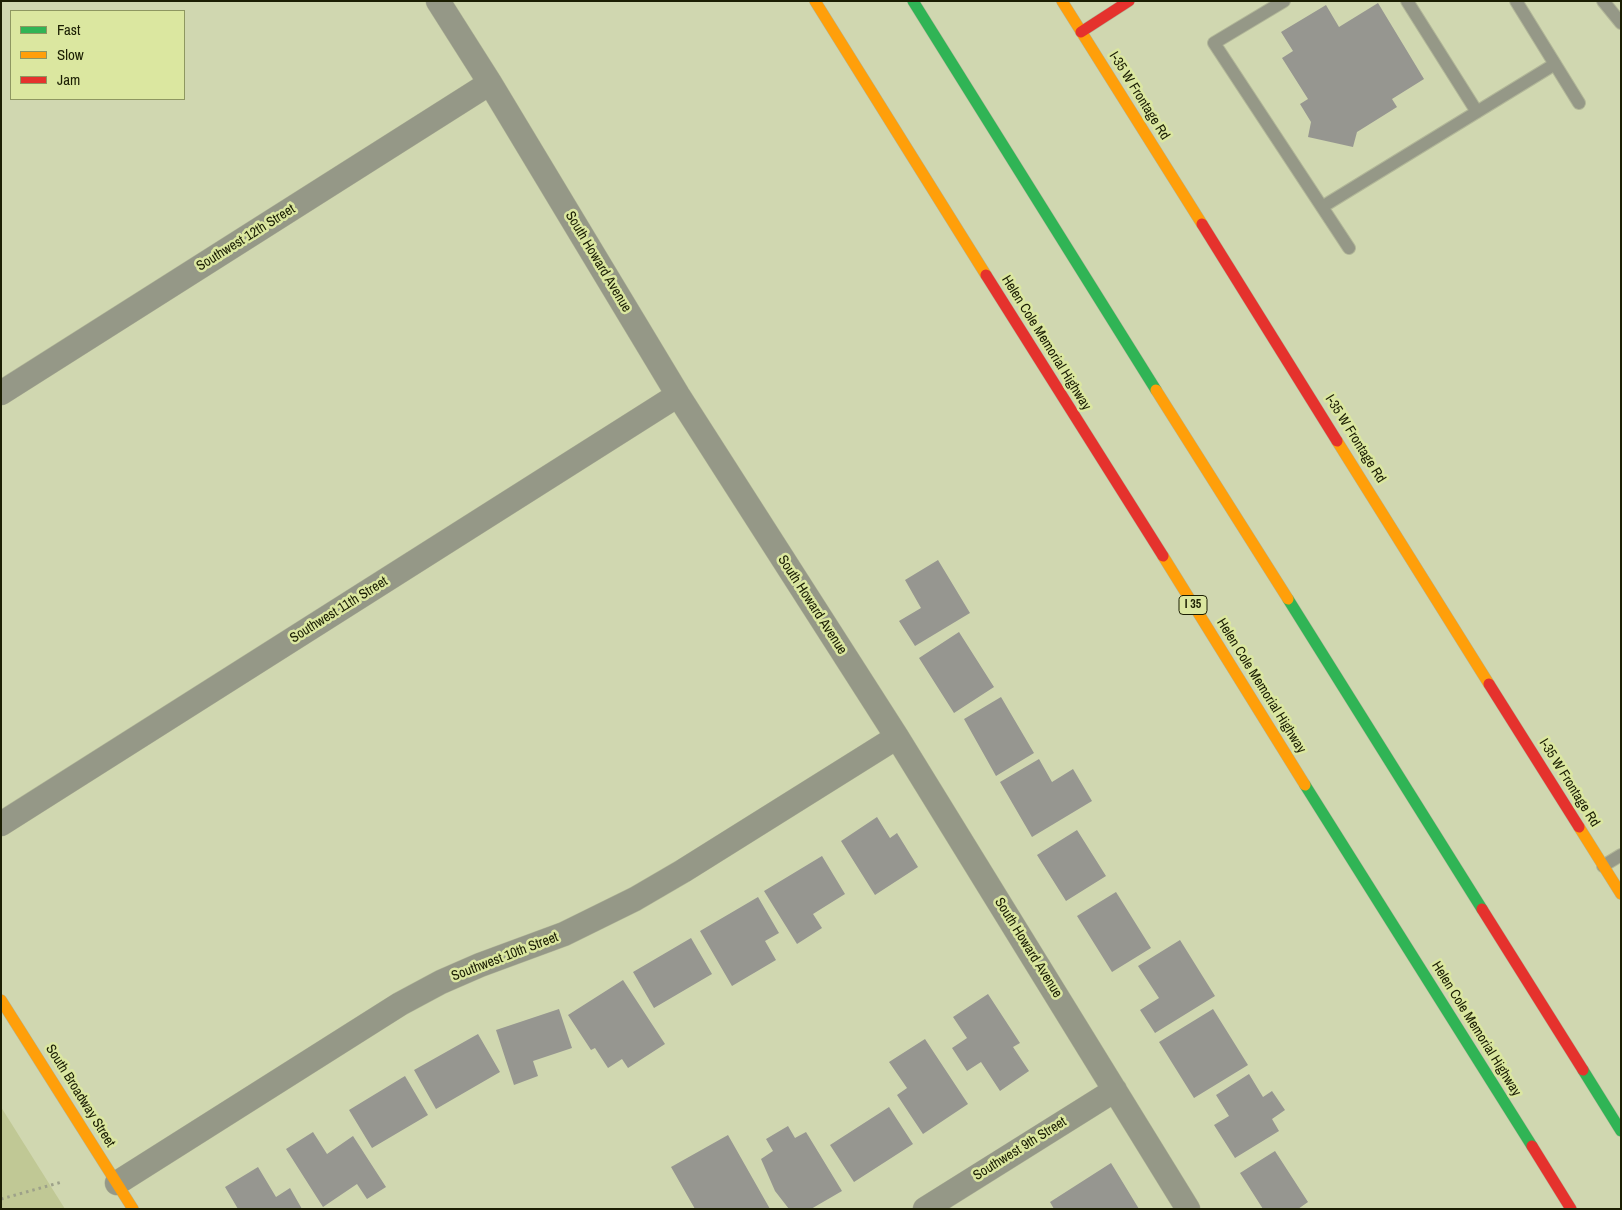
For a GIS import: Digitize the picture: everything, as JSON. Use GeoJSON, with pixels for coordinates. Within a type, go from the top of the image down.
{"type":"FeatureCollection","features":[{"type":"Feature","properties":{"kind":"main road","name":"Helen Cole Memorial Highway"},"geometry":{"type":"LineString","coordinates":[[815,1],[1571,1209]]}},
{"type":"Feature","properties":{"kind":"main road"},"geometry":{"type":"LineString","coordinates":[[913,1],[1621,1131]]}},
{"type":"Feature","properties":{"kind":"main road","name":"I-35 W Frontage Rd"},"geometry":{"type":"LineString","coordinates":[[1062,1],[1621,894]]}},
{"type":"Feature","properties":{"kind":"main road"},"geometry":{"type":"LineString","coordinates":[[1081,32],[1129,1]]}},
{"type":"Feature","properties":{"kind":"main road","name":"South Broadway Street"},"geometry":{"type":"LineString","coordinates":[[1,1000],[134,1209]]}},
{"type":"Feature","properties":{"kind":"street","name":"South Howard Avenue"},"geometry":{"type":"LineString","coordinates":[[438,1],[490,83],[678,395],[897,738],[1188,1209]]}},
{"type":"Feature","properties":{"kind":"street","name":"Southwest 12th Street"},"geometry":{"type":"LineString","coordinates":[[1,392],[490,83]]}},
{"type":"Feature","properties":{"kind":"street","name":"Southwest 11th Street"},"geometry":{"type":"LineString","coordinates":[[1,824],[678,395]]}},
{"type":"Feature","properties":{"kind":"street","name":"Southwest 10th Street"},"geometry":{"type":"LineString","coordinates":[[117,1183],[400,1004],[441,982],[480,965],[564,934],[635,899],[897,738]]}},
{"type":"Feature","properties":{"kind":"street","name":"Southwest 9th Street"},"geometry":{"type":"LineString","coordinates":[[925,1209],[1115,1090]]}},
{"type":"Feature","properties":{"kind":"lane"},"geometry":{"type":"LineString","coordinates":[[1284,1],[1214,44],[1348,248]]}},
{"type":"Feature","properties":{"kind":"lane"},"geometry":{"type":"LineString","coordinates":[[1407,1],[1477,112]]}},
{"type":"Feature","properties":{"kind":"lane"},"geometry":{"type":"LineString","coordinates":[[1516,1],[1579,103]]}},
{"type":"Feature","properties":{"kind":"lane"},"geometry":{"type":"LineString","coordinates":[[1603,1],[1621,23]]}},
{"type":"Feature","properties":{"kind":"lane"},"geometry":{"type":"LineString","coordinates":[[1322,207],[1555,64]]}},
{"type":"Feature","properties":{"kind":"lane"},"geometry":{"type":"LineString","coordinates":[[1604,866],[1621,855]]}},
{"type":"Feature","properties":{"kind":"path"},"geometry":{"type":"LineString","coordinates":[[1,1199],[62,1182]]}},
{"type":"Feature","properties":{"kind":"green space"},"geometry":{"type":"Polygon","coordinates":[[[1,1107],[65,1209],[1,1209],[1,1107]]]}},
{"type":"Feature","properties":{"kind":"building"},"geometry":{"type":"Polygon","coordinates":[[[1378,3],[1424,79],[1392,99],[1397,107],[1357,132],[1353,147],[1308,137],[1311,122],[1300,104],[1308,99],[1282,58],[1293,51],[1281,32],[1326,5],[1339,27],[1378,3]]]}},
{"type":"Feature","properties":{"kind":"building"},"geometry":{"type":"Polygon","coordinates":[[[938,560],[970,613],[915,646],[899,621],[921,608],[905,580],[938,560]]]}},
{"type":"Feature","properties":{"kind":"building"},"geometry":{"type":"Polygon","coordinates":[[[959,632],[994,687],[954,713],[919,658],[959,632]]]}},
{"type":"Feature","properties":{"kind":"building"},"geometry":{"type":"Polygon","coordinates":[[[1001,697],[1034,753],[996,776],[964,719],[1001,697]]]}},
{"type":"Feature","properties":{"kind":"building"},"geometry":{"type":"Polygon","coordinates":[[[1039,759],[1052,782],[1073,769],[1092,801],[1032,837],[1000,782],[1039,759]]]}},
{"type":"Feature","properties":{"kind":"building"},"geometry":{"type":"Polygon","coordinates":[[[877,817],[890,838],[897,833],[918,867],[875,895],[841,841],[877,817]]]}},
{"type":"Feature","properties":{"kind":"building"},"geometry":{"type":"Polygon","coordinates":[[[1077,830],[1106,876],[1066,901],[1037,855],[1077,830]]]}},
{"type":"Feature","properties":{"kind":"building"},"geometry":{"type":"Polygon","coordinates":[[[822,856],[845,894],[813,914],[822,928],[797,944],[764,891],[822,856]]]}},
{"type":"Feature","properties":{"kind":"building"},"geometry":{"type":"Polygon","coordinates":[[[1116,892],[1151,948],[1112,972],[1077,916],[1116,892]]]}},
{"type":"Feature","properties":{"kind":"building"},"geometry":{"type":"Polygon","coordinates":[[[758,897],[779,933],[765,941],[776,960],[732,986],[700,931],[758,897]]]}},
{"type":"Feature","properties":{"kind":"building"},"geometry":{"type":"Polygon","coordinates":[[[691,938],[712,974],[654,1008],[633,972],[691,938]]]}},
{"type":"Feature","properties":{"kind":"building"},"geometry":{"type":"Polygon","coordinates":[[[1180,940],[1215,996],[1155,1033],[1140,1010],[1159,998],[1138,966],[1180,940]]]}},
{"type":"Feature","properties":{"kind":"building"},"geometry":{"type":"Polygon","coordinates":[[[623,980],[665,1044],[628,1068],[622,1059],[608,1068],[595,1048],[591,1050],[568,1015],[623,980]]]}},
{"type":"Feature","properties":{"kind":"building"},"geometry":{"type":"Polygon","coordinates":[[[988,994],[1020,1043],[1013,1047],[1029,1071],[1000,1091],[981,1062],[967,1071],[952,1048],[967,1038],[953,1017],[988,994]]]}},
{"type":"Feature","properties":{"kind":"building"},"geometry":{"type":"Polygon","coordinates":[[[559,1009],[572,1048],[533,1061],[538,1076],[514,1085],[496,1030],[559,1009]]]}},
{"type":"Feature","properties":{"kind":"building"},"geometry":{"type":"Polygon","coordinates":[[[1213,1009],[1248,1065],[1194,1098],[1159,1042],[1213,1009]]]}},
{"type":"Feature","properties":{"kind":"building"},"geometry":{"type":"Polygon","coordinates":[[[478,1034],[500,1072],[436,1109],[414,1070],[478,1034]]]}},
{"type":"Feature","properties":{"kind":"building"},"geometry":{"type":"Polygon","coordinates":[[[925,1039],[968,1104],[923,1134],[897,1095],[907,1088],[889,1062],[925,1039]]]}},
{"type":"Feature","properties":{"kind":"building"},"geometry":{"type":"Polygon","coordinates":[[[1249,1074],[1263,1097],[1272,1091],[1285,1110],[1272,1119],[1279,1131],[1235,1158],[1214,1125],[1229,1116],[1216,1095],[1249,1074]]]}},
{"type":"Feature","properties":{"kind":"building"},"geometry":{"type":"Polygon","coordinates":[[[405,1076],[428,1115],[372,1148],[349,1110],[405,1076]]]}},
{"type":"Feature","properties":{"kind":"building"},"geometry":{"type":"Polygon","coordinates":[[[889,1107],[913,1144],[854,1182],[830,1145],[889,1107]]]}},
{"type":"Feature","properties":{"kind":"building"},"geometry":{"type":"Polygon","coordinates":[[[788,1126],[795,1138],[806,1132],[842,1191],[811,1209],[789,1209],[775,1191],[761,1159],[773,1151],[766,1139],[788,1126]]]}},
{"type":"Feature","properties":{"kind":"building"},"geometry":{"type":"Polygon","coordinates":[[[313,1132],[327,1154],[353,1136],[386,1187],[367,1199],[357,1184],[323,1207],[286,1149],[313,1132]]]}},
{"type":"Feature","properties":{"kind":"building"},"geometry":{"type":"Polygon","coordinates":[[[728,1135],[770,1209],[695,1209],[671,1167],[728,1135]]]}},
{"type":"Feature","properties":{"kind":"building"},"geometry":{"type":"Polygon","coordinates":[[[1275,1151],[1308,1202],[1298,1209],[1263,1209],[1240,1173],[1275,1151]]]}},
{"type":"Feature","properties":{"kind":"building"},"geometry":{"type":"Polygon","coordinates":[[[1111,1163],[1139,1209],[1054,1209],[1050,1202],[1111,1163]]]}},
{"type":"Feature","properties":{"kind":"building"},"geometry":{"type":"Polygon","coordinates":[[[258,1167],[276,1197],[290,1188],[302,1209],[238,1209],[225,1187],[258,1167]]]}},
{"type":"Feature","properties":{"kind":"traffic: fast"},"geometry":{"type":"LineString","coordinates":[[913,1],[1156,390]]}},
{"type":"Feature","properties":{"kind":"traffic: fast"},"geometry":{"type":"LineString","coordinates":[[1288,599],[1482,909]]}},
{"type":"Feature","properties":{"kind":"traffic: fast"},"geometry":{"type":"LineString","coordinates":[[1305,785],[1532,1146]]}},
{"type":"Feature","properties":{"kind":"traffic: fast"},"geometry":{"type":"LineString","coordinates":[[1583,1070],[1621,1131]]}},
{"type":"Feature","properties":{"kind":"traffic: slow"},"geometry":{"type":"LineString","coordinates":[[815,1],[986,275]]}},
{"type":"Feature","properties":{"kind":"traffic: slow"},"geometry":{"type":"LineString","coordinates":[[1062,1],[1202,224]]}},
{"type":"Feature","properties":{"kind":"traffic: slow"},"geometry":{"type":"LineString","coordinates":[[1156,390],[1288,599]]}},
{"type":"Feature","properties":{"kind":"traffic: slow"},"geometry":{"type":"LineString","coordinates":[[1337,441],[1489,684]]}},
{"type":"Feature","properties":{"kind":"traffic: slow"},"geometry":{"type":"LineString","coordinates":[[1163,556],[1305,785]]}},
{"type":"Feature","properties":{"kind":"traffic: slow"},"geometry":{"type":"LineString","coordinates":[[1579,827],[1621,894]]}},
{"type":"Feature","properties":{"kind":"traffic: slow"},"geometry":{"type":"LineString","coordinates":[[1,1000],[133,1209]]}},
{"type":"Feature","properties":{"kind":"traffic: jam"},"geometry":{"type":"LineString","coordinates":[[1081,32],[1129,1]]}},
{"type":"Feature","properties":{"kind":"traffic: jam"},"geometry":{"type":"LineString","coordinates":[[1202,224],[1337,441]]}},
{"type":"Feature","properties":{"kind":"traffic: jam"},"geometry":{"type":"LineString","coordinates":[[986,275],[1163,556]]}},
{"type":"Feature","properties":{"kind":"traffic: jam"},"geometry":{"type":"LineString","coordinates":[[1489,684],[1579,827]]}},
{"type":"Feature","properties":{"kind":"traffic: jam"},"geometry":{"type":"LineString","coordinates":[[1482,909],[1583,1070]]}},
{"type":"Feature","properties":{"kind":"traffic: jam"},"geometry":{"type":"LineString","coordinates":[[1532,1146],[1571,1209]]}}]}
